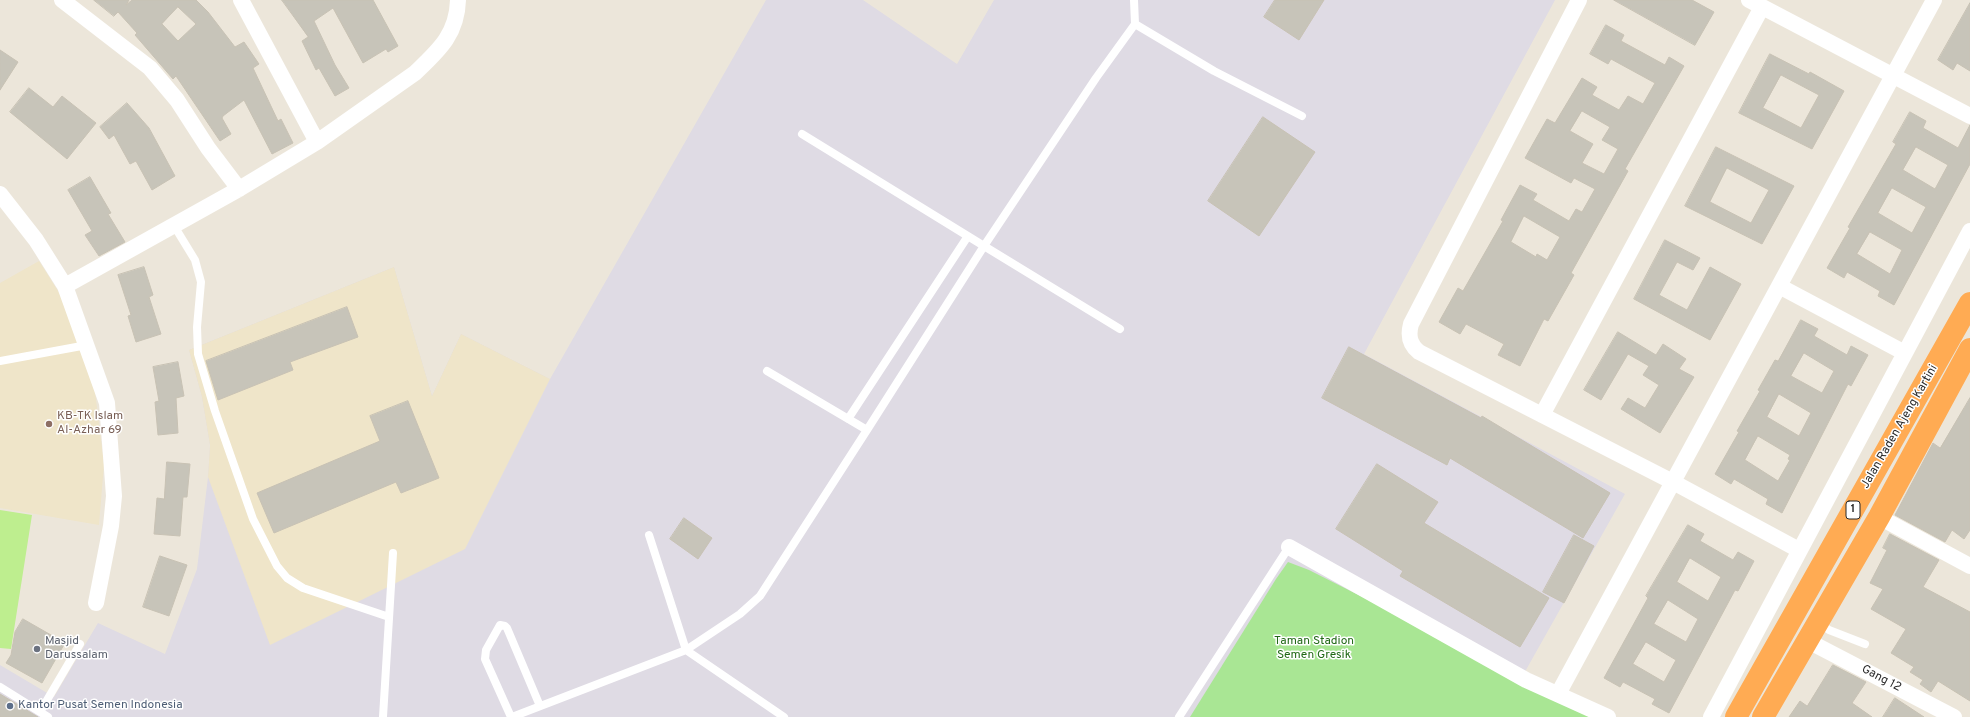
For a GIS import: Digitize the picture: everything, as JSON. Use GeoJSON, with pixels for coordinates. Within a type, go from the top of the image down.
{"type":"FeatureCollection","features":[{"type":"Feature","properties":{"kind":"highway","name":"Jalan Raden Ajeng Kartini"},"geometry":{"type":"LineString","coordinates":[[1736,717],[1970,303]]}},
{"type":"Feature","properties":{"kind":"highway","name":"Jalan Raden Ajeng Kartini"},"geometry":{"type":"LineString","coordinates":[[1763,717],[1879,517],[1970,349]]}},
{"type":"Feature","properties":{"kind":"street"},"geometry":{"type":"LineString","coordinates":[[62,0],[150,68],[177,100],[208,148],[239,188]]}},
{"type":"Feature","properties":{"kind":"street"},"geometry":{"type":"LineString","coordinates":[[232,0],[249,18]]}},
{"type":"Feature","properties":{"kind":"street"},"geometry":{"type":"LineString","coordinates":[[241,0],[249,18],[317,142]]}},
{"type":"Feature","properties":{"kind":"street"},"geometry":{"type":"LineString","coordinates":[[65,286],[239,188],[317,142],[415,73],[447,41],[458,9],[458,0]]}},
{"type":"Feature","properties":{"kind":"street"},"geometry":{"type":"LineString","coordinates":[[1579,0],[1411,324],[1409,333],[1412,346],[1419,352],[1673,482],[1800,550]]}},
{"type":"Feature","properties":{"kind":"street"},"geometry":{"type":"LineString","coordinates":[[1558,694],[1934,0]]}},
{"type":"Feature","properties":{"kind":"street"},"geometry":{"type":"LineString","coordinates":[[1542,415],[1756,3],[1894,74],[1970,116]]}},
{"type":"Feature","properties":{"kind":"street"},"geometry":{"type":"LineString","coordinates":[[0,194],[36,240],[65,286],[107,403],[114,496],[111,526],[96,602]]}},
{"type":"Feature","properties":{"kind":"street"},"geometry":{"type":"LineString","coordinates":[[1711,717],[1970,231]]}},
{"type":"Feature","properties":{"kind":"street"},"geometry":{"type":"LineString","coordinates":[[1779,286],[1905,353]]}},
{"type":"Feature","properties":{"kind":"street"},"geometry":{"type":"LineString","coordinates":[[1879,517],[1970,566]]}},
{"type":"Feature","properties":{"kind":"street"},"geometry":{"type":"LineString","coordinates":[[1289,547],[1526,680],[1608,717]]}},
{"type":"Feature","properties":{"kind":"street","name":"Gang 12"},"geometry":{"type":"LineString","coordinates":[[1813,632],[1954,717]]}},
{"type":"Feature","properties":{"kind":"lane"},"geometry":{"type":"LineString","coordinates":[[540,706],[507,628],[500,625],[486,650],[485,659],[511,717],[540,706],[686,650],[740,614],[760,596],[984,246],[1096,78],[1135,24],[1134,0]]}},
{"type":"Feature","properties":{"kind":"lane"},"geometry":{"type":"LineString","coordinates":[[1135,24],[1214,71],[1302,116]]}},
{"type":"Feature","properties":{"kind":"lane"},"geometry":{"type":"LineString","coordinates":[[802,134],[1120,329]]}},
{"type":"Feature","properties":{"kind":"lane"},"geometry":{"type":"LineString","coordinates":[[173,224],[195,260],[201,282],[196,343],[202,369],[215,411],[253,519],[277,566],[287,578],[303,588],[389,617]]}},
{"type":"Feature","properties":{"kind":"lane"},"geometry":{"type":"LineString","coordinates":[[848,419],[968,236]]}},
{"type":"Feature","properties":{"kind":"lane"},"geometry":{"type":"LineString","coordinates":[[0,361],[87,345]]}},
{"type":"Feature","properties":{"kind":"lane"},"geometry":{"type":"LineString","coordinates":[[767,371],[867,430]]}},
{"type":"Feature","properties":{"kind":"lane"},"geometry":{"type":"LineString","coordinates":[[649,535],[686,650],[784,717]]}},
{"type":"Feature","properties":{"kind":"lane"},"geometry":{"type":"LineString","coordinates":[[1179,717],[1289,547]]}},
{"type":"Feature","properties":{"kind":"lane"},"geometry":{"type":"LineString","coordinates":[[383,717],[392,553]]}},
{"type":"Feature","properties":{"kind":"lane"},"geometry":{"type":"LineString","coordinates":[[1813,632],[1829,630],[1865,644]]}},
{"type":"Feature","properties":{"kind":"lane"},"geometry":{"type":"LineString","coordinates":[[40,712],[80,644]]}},
{"type":"Feature","properties":{"kind":"lane"},"geometry":{"type":"LineString","coordinates":[[0,687],[48,717]]}},
{"type":"Feature","properties":{"kind":"shaded area"},"geometry":{"type":"Polygon","coordinates":[[[766,0],[863,0],[957,64],[994,0],[1555,0],[1364,354],[1625,494],[1522,677],[1600,717],[0,717],[0,665],[54,697],[98,623],[165,654],[197,569],[208,477],[210,445],[202,397],[189,350],[394,267],[432,396],[461,334],[550,379],[766,0]]]}},
{"type":"Feature","properties":{"kind":"shaded area","name":"KB-TK Islam Al-Azhar 69"},"geometry":{"type":"Polygon","coordinates":[[[39,261],[68,307],[94,384],[104,464],[99,525],[0,508],[0,283],[39,261]]]}},
{"type":"Feature","properties":{"kind":"shaded area"},"geometry":{"type":"Polygon","coordinates":[[[394,267],[432,396],[461,334],[550,379],[465,549],[270,645],[208,477],[210,445],[202,397],[189,350],[394,267]]]}},
{"type":"Feature","properties":{"kind":"green space"},"geometry":{"type":"Polygon","coordinates":[[[0,510],[32,515],[11,649],[0,648],[0,510]]]}},
{"type":"Feature","properties":{"kind":"green space","name":"Taman Stadion Semen Gresik"},"geometry":{"type":"Polygon","coordinates":[[[1288,562],[1309,570],[1600,717],[1190,717],[1288,562]]]}},
{"type":"Feature","properties":{"kind":"building"},"geometry":{"type":"Polygon","coordinates":[[[94,0],[129,0],[126,5],[132,0],[196,0],[208,12],[235,47],[244,42],[259,64],[253,68],[278,121],[281,119],[293,143],[272,154],[244,100],[223,116],[222,118],[231,134],[220,141],[176,76],[173,79],[135,35],[137,33],[118,12],[114,16],[94,0]],[[178,7],[162,24],[178,41],[196,24],[178,7]]]}},
{"type":"Feature","properties":{"kind":"building"},"geometry":{"type":"Polygon","coordinates":[[[282,0],[373,0],[398,46],[388,52],[386,49],[363,63],[333,8],[314,21],[335,65],[349,88],[335,96],[319,68],[316,70],[302,41],[308,37],[282,0]]]}},
{"type":"Feature","properties":{"kind":"building"},"geometry":{"type":"Polygon","coordinates":[[[1275,0],[1324,0],[1299,40],[1264,17],[1275,0]]]}},
{"type":"Feature","properties":{"kind":"building"},"geometry":{"type":"Polygon","coordinates":[[[1614,0],[1692,0],[1714,12],[1695,45],[1614,0]]]}},
{"type":"Feature","properties":{"kind":"building"},"geometry":{"type":"Polygon","coordinates":[[[1970,3],[1970,71],[1957,63],[1953,70],[1938,60],[1970,3]]]}},
{"type":"Feature","properties":{"kind":"building"},"geometry":{"type":"Polygon","coordinates":[[[1606,25],[1624,35],[1621,41],[1665,65],[1669,57],[1684,66],[1625,169],[1628,171],[1571,273],[1574,275],[1548,321],[1544,319],[1520,366],[1498,355],[1504,344],[1466,324],[1460,334],[1439,322],[1458,288],[1463,291],[1503,221],[1501,220],[1520,185],[1537,194],[1533,200],[1569,221],[1576,209],[1582,212],[1595,189],[1574,178],[1571,183],[1525,158],[1547,119],[1555,123],[1582,78],[1597,87],[1592,95],[1619,110],[1628,96],[1643,104],[1655,83],[1611,59],[1608,64],[1590,54],[1606,25]],[[1582,111],[1570,131],[1593,144],[1582,163],[1604,174],[1618,149],[1602,140],[1610,127],[1582,111]],[[1524,216],[1511,242],[1536,257],[1537,254],[1547,260],[1560,237],[1524,216]]]}},
{"type":"Feature","properties":{"kind":"building"},"geometry":{"type":"Polygon","coordinates":[[[0,50],[18,62],[0,90],[0,50]]]}},
{"type":"Feature","properties":{"kind":"building"},"geometry":{"type":"Polygon","coordinates":[[[1770,54],[1809,74],[1810,72],[1844,91],[1812,149],[1739,113],[1770,54]],[[1781,75],[1763,108],[1801,128],[1819,95],[1781,75]]]}},
{"type":"Feature","properties":{"kind":"building"},"geometry":{"type":"Polygon","coordinates":[[[29,88],[53,107],[62,96],[96,123],[67,159],[10,112],[29,88]]]}},
{"type":"Feature","properties":{"kind":"building"},"geometry":{"type":"Polygon","coordinates":[[[127,103],[149,128],[175,176],[152,190],[136,161],[130,164],[114,135],[109,139],[100,127],[127,103]]]}},
{"type":"Feature","properties":{"kind":"building"},"geometry":{"type":"Polygon","coordinates":[[[1910,112],[1926,121],[1923,128],[1958,148],[1970,125],[1970,164],[1894,305],[1878,296],[1880,291],[1847,272],[1844,278],[1827,268],[1850,228],[1848,227],[1896,144],[1893,142],[1910,112]],[[1916,147],[1903,170],[1935,189],[1948,165],[1916,147]],[[1892,188],[1878,213],[1912,233],[1926,207],[1892,188]],[[1870,232],[1857,254],[1890,274],[1902,250],[1870,232]]]}},
{"type":"Feature","properties":{"kind":"building"},"geometry":{"type":"Polygon","coordinates":[[[1263,117],[1315,152],[1259,236],[1208,201],[1263,117]]]}},
{"type":"Feature","properties":{"kind":"building"},"geometry":{"type":"Polygon","coordinates":[[[1716,147],[1794,186],[1762,244],[1685,206],[1716,147]],[[1727,168],[1710,202],[1751,223],[1769,190],[1727,168]]]}},
{"type":"Feature","properties":{"kind":"building"},"geometry":{"type":"Polygon","coordinates":[[[90,177],[111,213],[108,214],[125,242],[99,256],[85,235],[92,231],[68,190],[90,177]]]}},
{"type":"Feature","properties":{"kind":"building"},"geometry":{"type":"Polygon","coordinates":[[[1665,240],[1700,258],[1693,270],[1677,262],[1659,295],[1687,310],[1710,267],[1741,284],[1710,340],[1634,299],[1665,240]]]}},
{"type":"Feature","properties":{"kind":"building"},"geometry":{"type":"Polygon","coordinates":[[[144,267],[153,295],[149,297],[161,334],[136,342],[128,316],[131,315],[118,275],[144,267]]]}},
{"type":"Feature","properties":{"kind":"building"},"geometry":{"type":"Polygon","coordinates":[[[347,307],[358,337],[290,362],[293,370],[218,400],[206,361],[347,307]]]}},
{"type":"Feature","properties":{"kind":"building"},"geometry":{"type":"Polygon","coordinates":[[[1801,320],[1818,329],[1814,336],[1847,355],[1851,346],[1868,355],[1851,386],[1848,384],[1782,513],[1766,504],[1768,499],[1734,479],[1731,484],[1715,474],[1760,391],[1758,390],[1775,360],[1778,361],[1801,320]],[[1804,353],[1791,376],[1822,393],[1834,371],[1804,353]],[[1779,394],[1767,417],[1799,436],[1811,413],[1779,394]],[[1758,436],[1745,460],[1778,481],[1790,460],[1788,459],[1790,455],[1758,436]]]}},
{"type":"Feature","properties":{"kind":"building"},"geometry":{"type":"Polygon","coordinates":[[[1618,332],[1656,355],[1663,344],[1686,359],[1679,369],[1694,377],[1660,433],[1621,409],[1628,398],[1645,408],[1659,385],[1643,375],[1649,366],[1628,354],[1601,400],[1584,390],[1618,332]]]}},
{"type":"Feature","properties":{"kind":"building"},"geometry":{"type":"Polygon","coordinates":[[[1349,347],[1481,418],[1482,416],[1610,493],[1583,538],[1450,458],[1447,465],[1322,398],[1349,347]]]}},
{"type":"Feature","properties":{"kind":"building"},"geometry":{"type":"Polygon","coordinates":[[[178,362],[184,396],[176,398],[178,433],[158,435],[155,402],[159,401],[153,367],[178,362]]]}},
{"type":"Feature","properties":{"kind":"building"},"geometry":{"type":"Polygon","coordinates":[[[1970,398],[1970,530],[1964,539],[1952,530],[1945,542],[1895,515],[1933,443],[1940,448],[1970,398]]]}},
{"type":"Feature","properties":{"kind":"building"},"geometry":{"type":"Polygon","coordinates":[[[408,401],[439,478],[401,493],[396,482],[274,533],[257,493],[380,441],[370,416],[408,401]]]}},
{"type":"Feature","properties":{"kind":"building"},"geometry":{"type":"Polygon","coordinates":[[[167,462],[190,464],[187,497],[183,497],[180,536],[154,534],[157,498],[164,499],[167,462]]]}},
{"type":"Feature","properties":{"kind":"building"},"geometry":{"type":"Polygon","coordinates":[[[1377,464],[1438,502],[1424,523],[1549,598],[1520,647],[1400,576],[1403,571],[1336,529],[1377,464]]]}},
{"type":"Feature","properties":{"kind":"building"},"geometry":{"type":"Polygon","coordinates":[[[684,518],[712,538],[698,559],[670,539],[684,518]]]}},
{"type":"Feature","properties":{"kind":"building"},"geometry":{"type":"Polygon","coordinates":[[[1688,525],[1704,534],[1700,541],[1733,560],[1738,552],[1754,561],[1738,591],[1735,590],[1669,713],[1652,704],[1655,699],[1623,682],[1620,687],[1604,678],[1648,598],[1646,596],[1688,525]],[[1690,558],[1677,582],[1708,601],[1721,577],[1690,558]],[[1668,600],[1654,624],[1686,642],[1698,619],[1668,600]],[[1646,642],[1633,664],[1664,682],[1676,660],[1646,642]]]}},
{"type":"Feature","properties":{"kind":"building"},"geometry":{"type":"Polygon","coordinates":[[[1890,534],[1939,560],[1923,587],[1970,612],[1970,701],[1938,681],[1931,692],[1920,684],[1923,680],[1910,672],[1914,667],[1891,653],[1906,629],[1871,609],[1883,589],[1870,583],[1887,550],[1883,548],[1890,534]]]}},
{"type":"Feature","properties":{"kind":"building"},"geometry":{"type":"Polygon","coordinates":[[[1574,535],[1594,546],[1564,603],[1543,592],[1574,535]]]}},
{"type":"Feature","properties":{"kind":"building"},"geometry":{"type":"Polygon","coordinates":[[[160,556],[187,565],[169,616],[143,607],[160,556]]]}},
{"type":"Feature","properties":{"kind":"building","name":"Masjid Darussalam"},"geometry":{"type":"Polygon","coordinates":[[[23,619],[65,643],[42,683],[6,663],[11,655],[15,632],[23,619]]]}},
{"type":"Feature","properties":{"kind":"building"},"geometry":{"type":"Polygon","coordinates":[[[1833,665],[1866,682],[1852,703],[1872,717],[1789,717],[1800,701],[1807,706],[1833,665]]]}},
{"type":"Feature","properties":{"kind":"building","name":"Kantor Pusat Semen Indonesia"},"geometry":{"type":"Polygon","coordinates":[[[0,694],[15,703],[38,717],[0,717],[0,694]]]}},
{"type":"Feature","properties":{"kind":"building"},"geometry":{"type":"Polygon","coordinates":[[[1895,698],[1924,717],[1883,717],[1895,698]]]}},
{"type":"Feature","properties":{"kind":"place","name":"KB-TK Islam Al-Azhar 69"},"geometry":{"type":"Point","coordinates":[49,424]}},
{"type":"Feature","properties":{"kind":"place","name":"Masjid Darussalam"},"geometry":{"type":"Point","coordinates":[37,649]}},
{"type":"Feature","properties":{"kind":"place","name":"Kantor Pusat Semen Indonesia"},"geometry":{"type":"Point","coordinates":[10,706]}}]}
